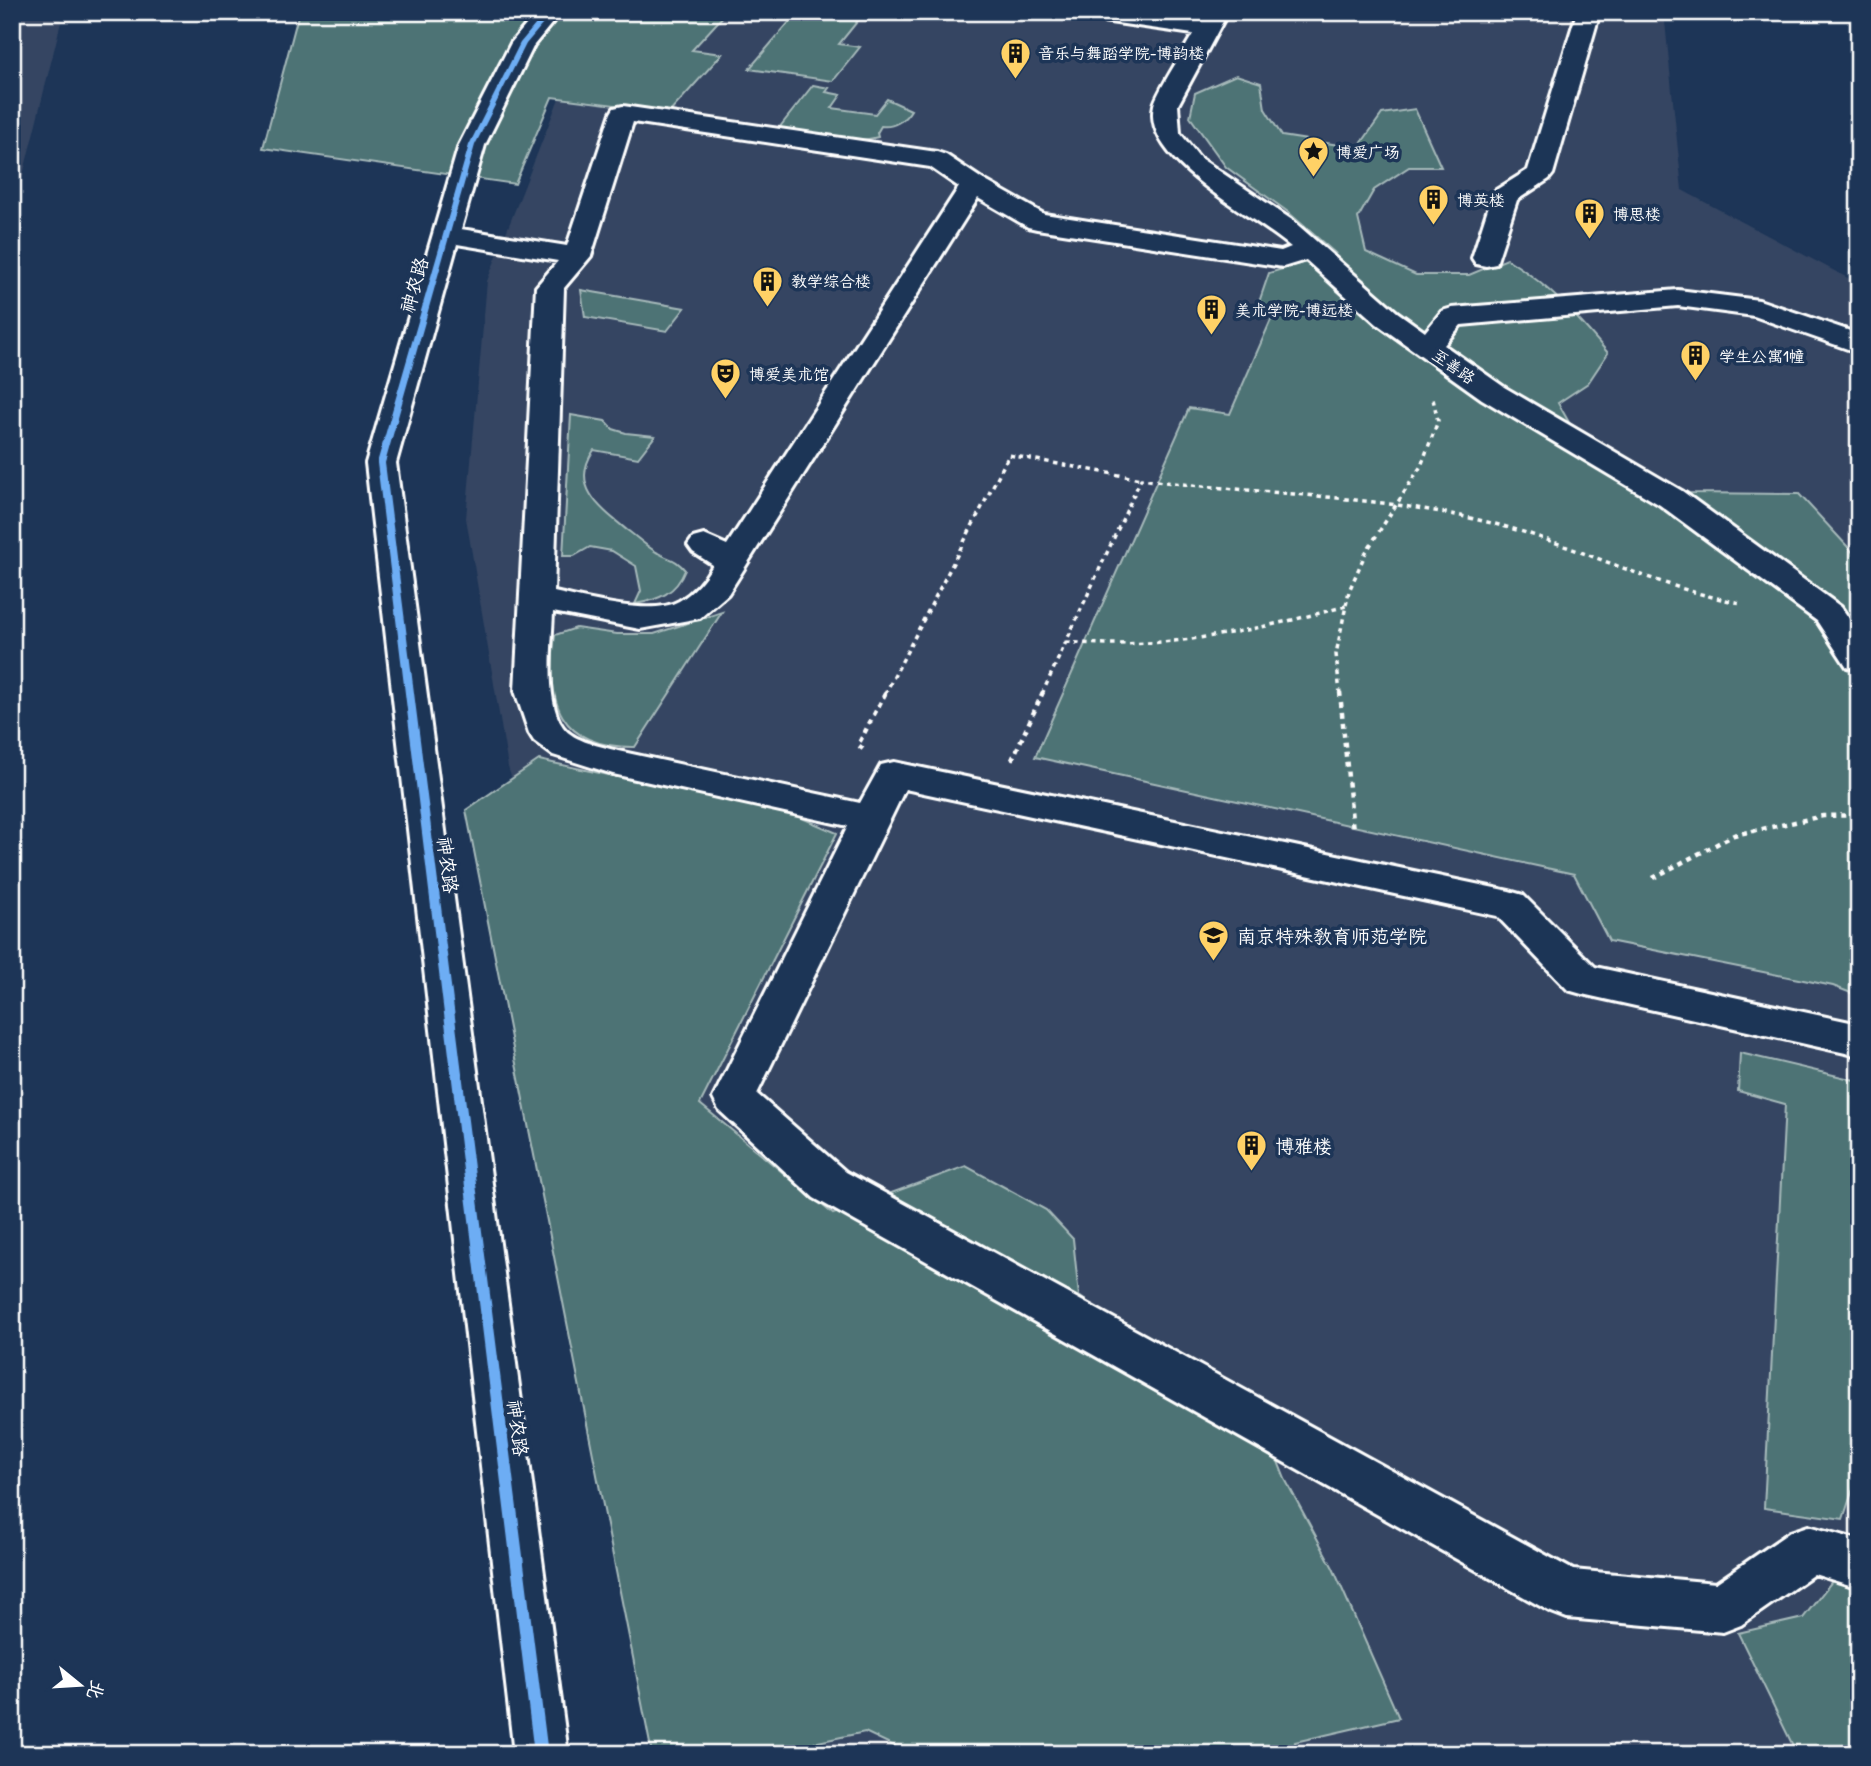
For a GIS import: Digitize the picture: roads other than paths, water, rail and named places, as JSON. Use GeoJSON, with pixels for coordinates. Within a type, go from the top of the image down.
{"type":"FeatureCollection","features":[{"type":"Feature","properties":{"kind":"street","name":"神农路"},"geometry":{"type":"LineString","coordinates":[[541,1754],[381,463],[472,145],[523,43],[550,12]]}},
{"type":"Feature","properties":{"kind":"street"},"geometry":{"type":"LineString","coordinates":[[1088,12],[1212,21]]}},
{"type":"Feature","properties":{"kind":"street"},"geometry":{"type":"LineString","coordinates":[[1486,258],[1505,196],[1540,174],[1588,12]]}},
{"type":"Feature","properties":{"kind":"street","name":"至善路"},"geometry":{"type":"LineString","coordinates":[[1212,21],[1166,105],[1168,134],[1191,163],[1283,226],[1387,318],[1493,393],[1671,498],[1829,614],[1859,659]]}},
{"type":"Feature","properties":{"kind":"street"},"geometry":{"type":"LineString","coordinates":[[871,818],[613,762],[566,747],[547,733],[533,691],[550,287],[577,256],[623,113],[937,160],[973,185],[1037,221],[1283,259],[1309,250]]}},
{"type":"Feature","properties":{"kind":"street"},"geometry":{"type":"LineString","coordinates":[[537,599],[640,620],[688,611],[716,587],[973,185]]}},
{"type":"Feature","properties":{"kind":"street"},"geometry":{"type":"LineString","coordinates":[[446,234],[577,256]]}},
{"type":"Feature","properties":{"kind":"street"},"geometry":{"type":"LineString","coordinates":[[1428,347],[1451,317],[1678,298],[1759,308],[1859,344]]}},
{"type":"Feature","properties":{"kind":"street"},"geometry":{"type":"LineString","coordinates":[[704,545],[732,563]]}},
{"type":"Feature","properties":{"kind":"street"},"geometry":{"type":"LineString","coordinates":[[1829,614],[1859,636]]}},
{"type":"Feature","properties":{"kind":"street"},"geometry":{"type":"LineString","coordinates":[[1859,1040],[1582,979],[1509,905],[894,774],[734,1098],[830,1185],[1567,1594],[1723,1608],[1808,1549],[1859,1564]]}},
{"type":"Feature","properties":{"kind":"place","name":"音乐与舞蹈学院-博韵楼"},"geometry":{"type":"Point","coordinates":[1015,80]}},
{"type":"Feature","properties":{"kind":"place","name":"博爱广场"},"geometry":{"type":"Point","coordinates":[1313,179]}},
{"type":"Feature","properties":{"kind":"place","name":"博英楼"},"geometry":{"type":"Point","coordinates":[1434,227]}},
{"type":"Feature","properties":{"kind":"place","name":"博思楼"},"geometry":{"type":"Point","coordinates":[1590,241]}},
{"type":"Feature","properties":{"kind":"place","name":"教学综合楼"},"geometry":{"type":"Point","coordinates":[768,308]}},
{"type":"Feature","properties":{"kind":"place","name":"美术学院-博远楼"},"geometry":{"type":"Point","coordinates":[1212,337]}},
{"type":"Feature","properties":{"kind":"place","name":"学生公寓1幢"},"geometry":{"type":"Point","coordinates":[1696,383]}},
{"type":"Feature","properties":{"kind":"place","name":"博爱美术馆"},"geometry":{"type":"Point","coordinates":[726,401]}},
{"type":"Feature","properties":{"kind":"place","name":"南京特殊教育师范学院"},"geometry":{"type":"Point","coordinates":[1214,963]}},
{"type":"Feature","properties":{"kind":"place","name":"博雅楼"},"geometry":{"type":"Point","coordinates":[1252,1173]}}]}
